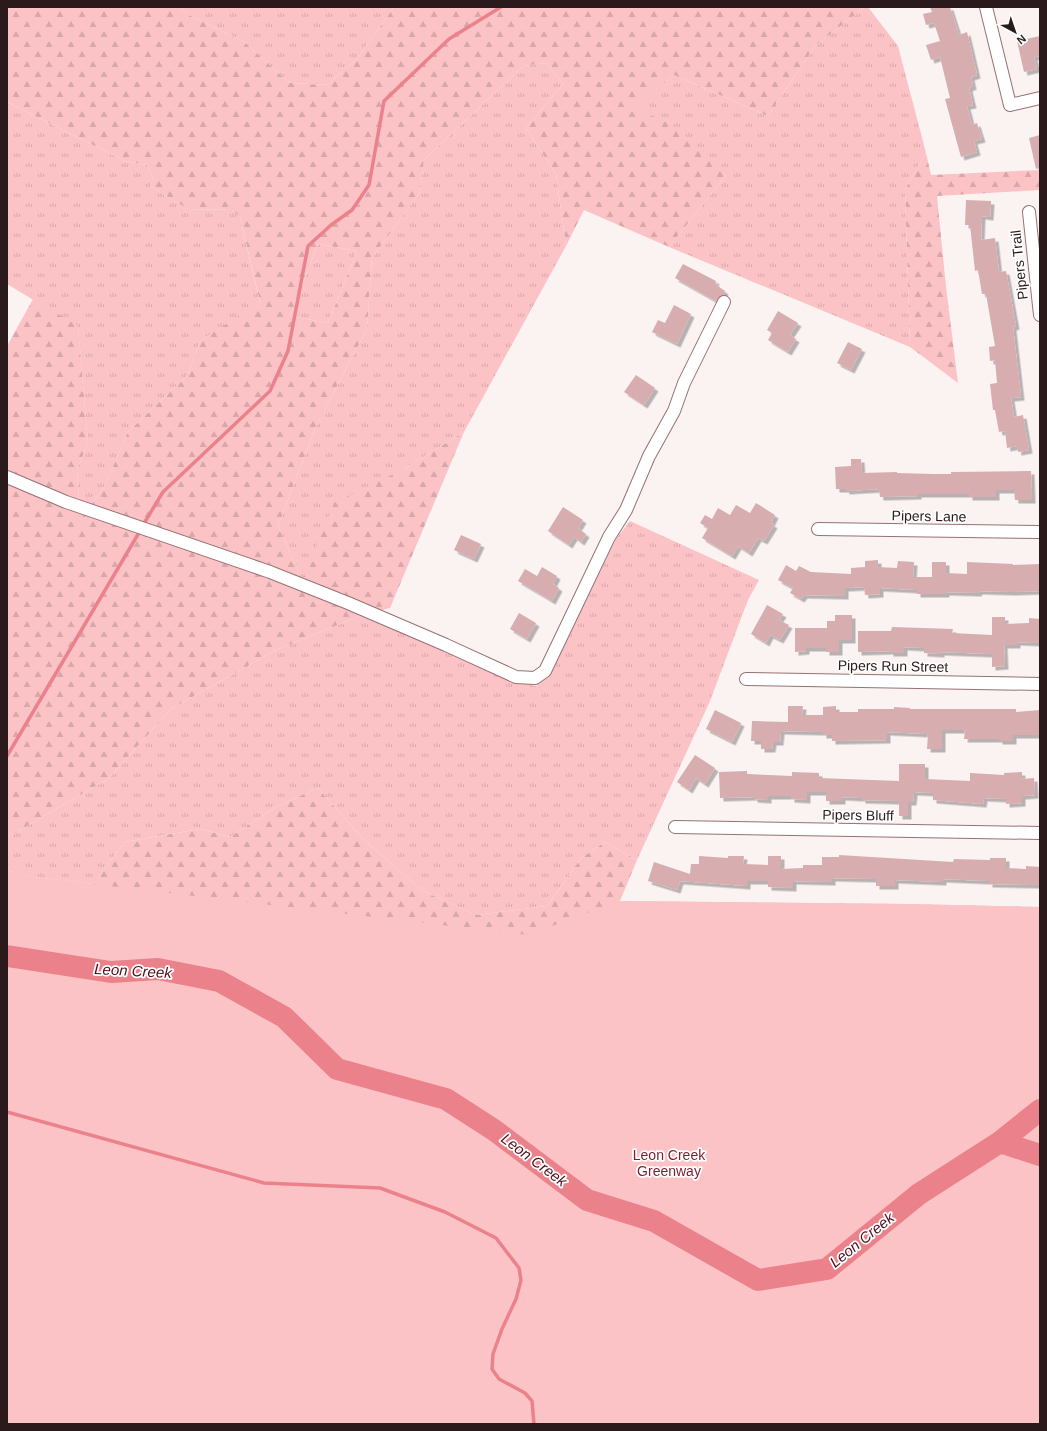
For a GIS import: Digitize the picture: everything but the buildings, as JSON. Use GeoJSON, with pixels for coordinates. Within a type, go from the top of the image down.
{"type":"FeatureCollection","features":[{"type":"Feature","properties":{"kind":"street"},"geometry":{"type":"LineString","coordinates":[[986,7],[1010,105],[1040,98]]}},
{"type":"Feature","properties":{"kind":"street","name":"Pipers Trail"},"geometry":{"type":"LineString","coordinates":[[1029,212],[1040,315]]}},
{"type":"Feature","properties":{"kind":"street"},"geometry":{"type":"LineString","coordinates":[[7,477],[66,502],[270,572],[355,606],[516,677],[535,678],[545,671],[549,664],[609,537],[626,510],[649,456],[674,410],[684,383],[724,302]]}},
{"type":"Feature","properties":{"kind":"street","name":"Pipers Lane"},"geometry":{"type":"LineString","coordinates":[[818,529],[1040,532]]}},
{"type":"Feature","properties":{"kind":"street","name":"Pipers Run Street"},"geometry":{"type":"LineString","coordinates":[[746,679],[1040,684]]}},
{"type":"Feature","properties":{"kind":"street","name":"Pipers Bluff"},"geometry":{"type":"LineString","coordinates":[[675,827],[1040,833]]}},
{"type":"Feature","properties":{"kind":"green space"},"geometry":{"type":"Polygon","coordinates":[[[7,7],[180,7],[189,15],[243,41],[290,83],[327,85],[357,59],[394,7],[865,7],[815,46],[768,116],[674,75],[632,109],[667,121],[726,175],[669,247],[584,210],[566,246],[556,174],[526,128],[563,84],[546,63],[523,66],[424,160],[420,192],[372,258],[367,329],[316,426],[278,526],[302,580],[334,503],[404,469],[464,432],[390,608],[362,615],[274,651],[171,709],[109,778],[10,836],[7,835],[7,346],[33,299],[78,326],[88,443],[77,470],[80,520],[104,487],[128,432],[188,375],[200,341],[260,302],[240,217],[232,210],[188,209],[150,186],[154,180],[147,165],[125,161],[7,102],[7,7]],[[318,244],[290,316],[328,323],[357,251],[318,244]]]}},
{"type":"Feature","properties":{"kind":"green space"},"geometry":{"type":"Polygon","coordinates":[[[180,7],[394,7],[357,59],[327,85],[290,83],[243,41],[189,15],[180,7]]]}},
{"type":"Feature","properties":{"kind":"green space"},"geometry":{"type":"Polygon","coordinates":[[[865,7],[868,7],[898,46],[926,153],[905,190],[910,347],[669,247],[726,175],[631,109],[674,75],[768,116],[815,46],[865,7]]]}},
{"type":"Feature","properties":{"kind":"green space"},"geometry":{"type":"Polygon","coordinates":[[[546,63],[563,84],[526,128],[556,174],[566,246],[464,432],[404,469],[302,580],[278,526],[316,426],[367,329],[372,258],[420,192],[424,160],[523,66],[546,63]]]}},
{"type":"Feature","properties":{"kind":"green space"},"geometry":{"type":"Polygon","coordinates":[[[7,102],[125,161],[147,165],[154,180],[150,186],[188,209],[232,210],[240,217],[260,303],[200,341],[188,375],[128,432],[104,487],[80,520],[77,470],[88,443],[78,327],[7,284],[7,102]]]}},
{"type":"Feature","properties":{"kind":"green space"},"geometry":{"type":"Polygon","coordinates":[[[926,153],[931,175],[1040,170],[1040,190],[937,196],[946,287],[958,383],[910,347],[905,190],[926,153]]]}},
{"type":"Feature","properties":{"kind":"green space"},"geometry":{"type":"Polygon","coordinates":[[[318,244],[357,251],[328,323],[290,316],[318,244]]]}},
{"type":"Feature","properties":{"kind":"green space"},"geometry":{"type":"Polygon","coordinates":[[[630,521],[759,580],[748,600],[710,701],[637,860],[605,842],[581,858],[547,906],[476,915],[423,891],[363,839],[318,788],[278,806],[230,837],[200,829],[124,842],[94,884],[24,876],[7,870],[7,835],[10,836],[109,778],[171,709],[274,651],[362,615],[522,683],[536,686],[549,676],[616,539],[630,521]]]}},
{"type":"Feature","properties":{"kind":"green space"},"geometry":{"type":"Polygon","coordinates":[[[318,788],[363,839],[423,891],[476,915],[547,906],[581,858],[605,842],[637,860],[620,901],[1040,907],[377,1016],[7,870],[24,876],[94,884],[124,842],[200,829],[230,837],[278,806],[318,788]]]}},
{"type":"Feature","properties":{"kind":"green space","name":"Leon Creek Greenway"},"geometry":{"type":"Polygon","coordinates":[[[7,870],[24,876],[528,935],[619,901],[1040,907],[1040,1424],[7,1424],[7,870]]]}},
{"type":"Feature","properties":{"kind":"waterway"},"geometry":{"type":"LineString","coordinates":[[143,525],[163,492],[270,391],[288,351],[308,246],[331,225],[352,210],[369,185],[384,101],[449,39],[501,7]]}},
{"type":"Feature","properties":{"kind":"waterway"},"geometry":{"type":"LineString","coordinates":[[7,756],[140,531]]}},
{"type":"Feature","properties":{"kind":"waterway","name":"Leon Creek"},"geometry":{"type":"LineString","coordinates":[[7,956],[111,972],[158,969],[219,981],[284,1017],[337,1069],[446,1099],[494,1130],[587,1200],[654,1221],[758,1280],[827,1269],[919,1194],[1000,1142],[1040,1110]]}},
{"type":"Feature","properties":{"kind":"waterway"},"geometry":{"type":"LineString","coordinates":[[7,1112],[264,1183],[380,1188],[445,1212],[496,1238],[519,1268],[521,1280],[516,1299],[502,1329],[493,1354],[492,1369],[499,1379],[525,1393],[532,1401],[534,1424]]}},
{"type":"Feature","properties":{"kind":"waterway","name":"Leon Creek"},"geometry":{"type":"LineString","coordinates":[[1000,1142],[1040,1155]]}}]}
